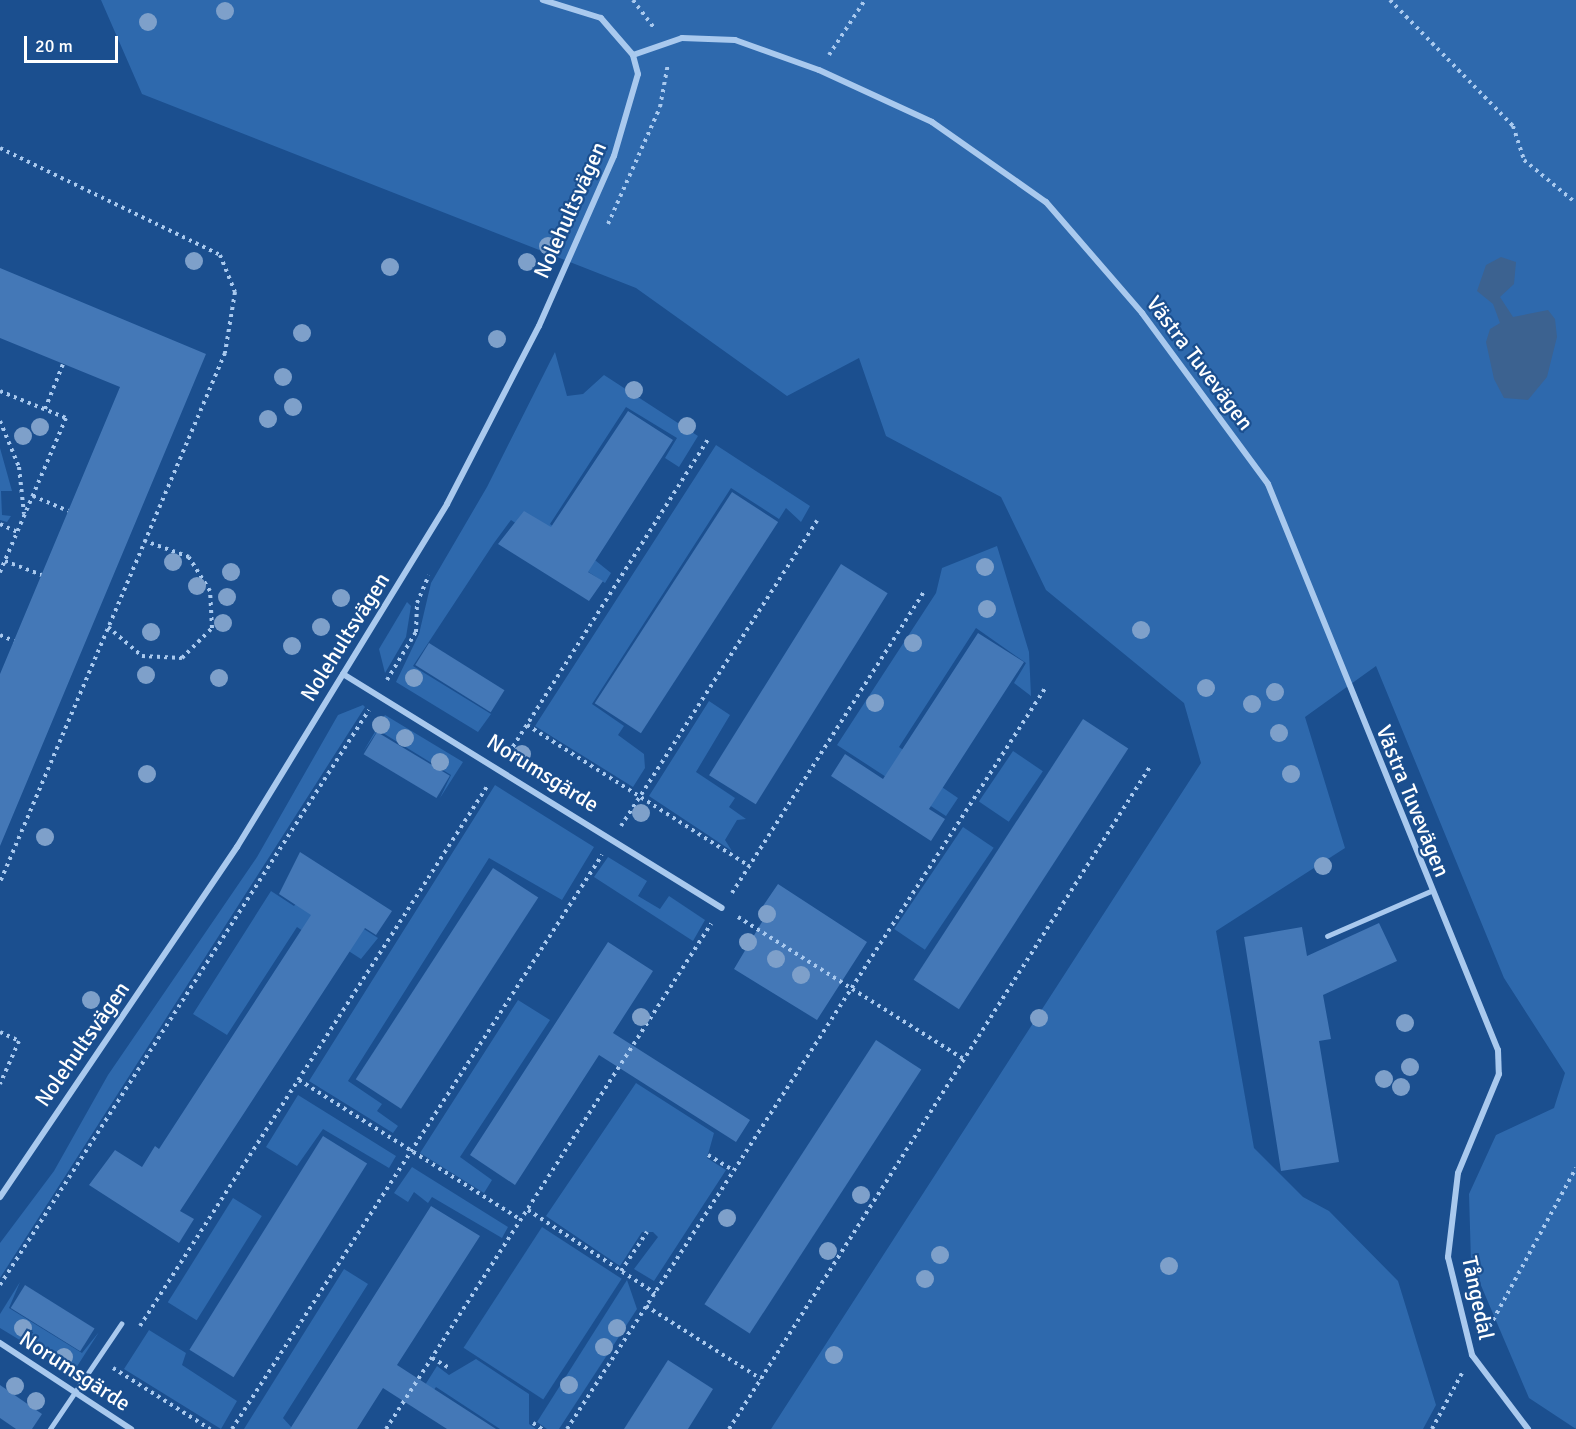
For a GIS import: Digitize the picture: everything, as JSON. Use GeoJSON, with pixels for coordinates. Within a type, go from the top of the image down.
{"type":"FeatureCollection","features":[{"type":"Feature","properties":{"kind":"street"},"geometry":{"type":"LineString","coordinates":[[543,0],[601,18],[633,55]]}},
{"type":"Feature","properties":{"kind":"street","name":"Västra Tuvevägen"},"geometry":{"type":"LineString","coordinates":[[633,55],[682,38],[735,40],[819,70],[933,122],[1046,202],[1142,313],[1268,484],[1431,891],[1498,1050],[1500,1065],[1493,1090]]}},
{"type":"Feature","properties":{"kind":"street","name":"Nolehultsvägen"},"geometry":{"type":"LineString","coordinates":[[0,1197],[185,927],[447,504],[539,326],[635,96],[633,55]]}},
{"type":"Feature","properties":{"kind":"street","name":"Norumsgärde"},"geometry":{"type":"LineString","coordinates":[[343,674],[500,768],[722,908]]}},
{"type":"Feature","properties":{"kind":"street","name":"Tångedal"},"geometry":{"type":"LineString","coordinates":[[1493,1090],[1458,1173],[1448,1257],[1472,1355],[1528,1429]]}},
{"type":"Feature","properties":{"kind":"street","name":"Norumsgärde"},"geometry":{"type":"LineString","coordinates":[[0,1343],[131,1429]]}},
{"type":"Feature","properties":{"kind":"lane"},"geometry":{"type":"LineString","coordinates":[[1327,936],[1431,891]]}},
{"type":"Feature","properties":{"kind":"lane"},"geometry":{"type":"LineString","coordinates":[[50,1429],[76,1395],[122,1324]]}},
{"type":"Feature","properties":{"kind":"path"},"geometry":{"type":"LineString","coordinates":[[819,70],[865,0]]}},
{"type":"Feature","properties":{"kind":"path"},"geometry":{"type":"LineString","coordinates":[[1390,0],[1513,126],[1524,160],[1576,203]]}},
{"type":"Feature","properties":{"kind":"path"},"geometry":{"type":"LineString","coordinates":[[0,148],[220,255],[235,292],[225,353],[0,882]]}},
{"type":"Feature","properties":{"kind":"path"},"geometry":{"type":"LineString","coordinates":[[45,409],[63,364]]}},
{"type":"Feature","properties":{"kind":"path"},"geometry":{"type":"LineString","coordinates":[[0,391],[66,418],[0,572]]}},
{"type":"Feature","properties":{"kind":"path"},"geometry":{"type":"LineString","coordinates":[[0,421],[19,467],[24,515]]}},
{"type":"Feature","properties":{"kind":"path"},"geometry":{"type":"LineString","coordinates":[[132,1338],[500,768],[708,440]]}},
{"type":"Feature","properties":{"kind":"path"},"geometry":{"type":"LineString","coordinates":[[33,496],[68,511]]}},
{"type":"Feature","properties":{"kind":"path"},"geometry":{"type":"LineString","coordinates":[[232,1429],[817,521]]}},
{"type":"Feature","properties":{"kind":"path"},"geometry":{"type":"LineString","coordinates":[[0,524],[17,532]]}},
{"type":"Feature","properties":{"kind":"path"},"geometry":{"type":"LineString","coordinates":[[108,627],[142,656],[182,657],[212,628],[210,591],[189,557],[145,541]]}},
{"type":"Feature","properties":{"kind":"path"},"geometry":{"type":"LineString","coordinates":[[5,561],[41,575]]}},
{"type":"Feature","properties":{"kind":"path"},"geometry":{"type":"LineString","coordinates":[[386,1429],[925,590]]}},
{"type":"Feature","properties":{"kind":"path"},"geometry":{"type":"LineString","coordinates":[[0,1285],[378,695],[416,632]]}},
{"type":"Feature","properties":{"kind":"path"},"geometry":{"type":"LineString","coordinates":[[0,635],[14,640]]}},
{"type":"Feature","properties":{"kind":"path"},"geometry":{"type":"LineString","coordinates":[[567,1429],[1046,687]]}},
{"type":"Feature","properties":{"kind":"path"},"geometry":{"type":"LineString","coordinates":[[527,724],[749,866]]}},
{"type":"Feature","properties":{"kind":"path"},"geometry":{"type":"LineString","coordinates":[[729,1429],[1150,765]]}},
{"type":"Feature","properties":{"kind":"path"},"geometry":{"type":"LineString","coordinates":[[722,908],[852,987],[965,1060]]}},
{"type":"Feature","properties":{"kind":"path"},"geometry":{"type":"LineString","coordinates":[[0,1032],[19,1041],[0,1084]]}},
{"type":"Feature","properties":{"kind":"path"},"geometry":{"type":"LineString","coordinates":[[0,1064],[6,1067]]}},
{"type":"Feature","properties":{"kind":"path"},"geometry":{"type":"LineString","coordinates":[[299,1080],[521,1220]]}},
{"type":"Feature","properties":{"kind":"path"},"geometry":{"type":"LineString","coordinates":[[708,1155],[734,1170]]}},
{"type":"Feature","properties":{"kind":"path"},"geometry":{"type":"LineString","coordinates":[[1432,1429],[1576,1168]]}},
{"type":"Feature","properties":{"kind":"path"},"geometry":{"type":"LineString","coordinates":[[528,1210],[655,1293]]}},
{"type":"Feature","properties":{"kind":"path"},"geometry":{"type":"LineString","coordinates":[[621,1271],[647,1232]]}},
{"type":"Feature","properties":{"kind":"path"},"geometry":{"type":"LineString","coordinates":[[646,1306],[761,1379]]}},
{"type":"Feature","properties":{"kind":"path"},"geometry":{"type":"LineString","coordinates":[[90,1403],[119,1358]]}},
{"type":"Feature","properties":{"kind":"path"},"geometry":{"type":"LineString","coordinates":[[432,1358],[451,1369]]}},
{"type":"Feature","properties":{"kind":"path"},"geometry":{"type":"LineString","coordinates":[[113,1368],[210,1429]]}},
{"type":"Feature","properties":{"kind":"path"},"geometry":{"type":"LineString","coordinates":[[533,1424],[542,1429]]}},
{"type":"Feature","properties":{"kind":"shaded area"},"geometry":{"type":"Polygon","coordinates":[[[101,0],[1576,0],[1576,1429],[1529,1398],[1471,1262],[1469,1194],[1496,1135],[1554,1108],[1565,1073],[1504,978],[1376,666],[1305,717],[1345,848],[1216,931],[1254,1148],[1303,1197],[1329,1211],[1398,1281],[1436,1405],[1423,1429],[771,1429],[1201,763],[1184,703],[1046,590],[1001,497],[886,436],[859,358],[787,396],[636,288],[142,94],[101,0]]]}},
{"type":"Feature","properties":{"kind":"shaded area"},"geometry":{"type":"Polygon","coordinates":[[[1501,257],[1516,262],[1514,284],[1500,297],[1513,317],[1548,310],[1555,319],[1557,337],[1547,377],[1528,400],[1504,398],[1494,379],[1486,342],[1490,329],[1500,323],[1493,304],[1477,291],[1486,265],[1501,257]]]}},
{"type":"Feature","properties":{"kind":"shaded area"},"geometry":{"type":"Polygon","coordinates":[[[555,352],[567,396],[583,394],[604,375],[698,436],[679,467],[665,458],[677,438],[626,407],[550,524],[611,573],[605,583],[511,520],[413,666],[491,714],[478,732],[396,682],[419,634],[431,583],[487,487],[555,352]]]}},
{"type":"Feature","properties":{"kind":"shaded area"},"geometry":{"type":"Polygon","coordinates":[[[716,445],[810,506],[801,522],[786,508],[779,519],[731,488],[592,704],[624,726],[618,735],[644,754],[645,768],[633,787],[535,726],[716,445]]]}},
{"type":"Feature","properties":{"kind":"shaded area"},"geometry":{"type":"Polygon","coordinates":[[[0,448],[12,491],[1,491],[2,515],[11,516],[7,522],[0,520],[0,448]]]}},
{"type":"Feature","properties":{"kind":"shaded area"},"geometry":{"type":"Polygon","coordinates":[[[997,546],[1029,652],[1031,696],[1014,683],[1026,663],[976,628],[899,747],[932,770],[927,777],[958,798],[946,816],[837,745],[936,593],[942,568],[997,546]]]}},
{"type":"Feature","properties":{"kind":"shaded area"},"geometry":{"type":"Polygon","coordinates":[[[407,602],[411,606],[406,637],[385,673],[379,649],[407,602]]]}},
{"type":"Feature","properties":{"kind":"shaded area"},"geometry":{"type":"Polygon","coordinates":[[[709,701],[730,715],[696,772],[735,798],[729,807],[746,819],[737,820],[725,840],[732,851],[649,796],[709,701]]]}},
{"type":"Feature","properties":{"kind":"shaded area"},"geometry":{"type":"Polygon","coordinates":[[[363,705],[365,707],[0,1278],[0,1243],[54,1171],[108,1075],[257,857],[338,715],[363,705]]]}},
{"type":"Feature","properties":{"kind":"shaded area"},"geometry":{"type":"Polygon","coordinates":[[[385,715],[463,762],[440,798],[451,775],[378,730],[363,752],[385,715]]]}},
{"type":"Feature","properties":{"kind":"shaded area"},"geometry":{"type":"Polygon","coordinates":[[[1013,751],[1043,771],[1009,822],[979,802],[1013,751]]]}},
{"type":"Feature","properties":{"kind":"shaded area"},"geometry":{"type":"Polygon","coordinates":[[[495,785],[594,847],[562,900],[489,858],[348,1081],[382,1104],[377,1111],[398,1126],[393,1133],[309,1081],[495,785]]]}},
{"type":"Feature","properties":{"kind":"shaded area"},"geometry":{"type":"Polygon","coordinates":[[[963,827],[994,848],[925,950],[894,929],[963,827]]]}},
{"type":"Feature","properties":{"kind":"shaded area"},"geometry":{"type":"Polygon","coordinates":[[[608,857],[647,881],[638,896],[660,909],[669,896],[705,920],[693,941],[594,877],[608,857]]]}},
{"type":"Feature","properties":{"kind":"shaded area"},"geometry":{"type":"Polygon","coordinates":[[[271,891],[294,906],[306,892],[378,938],[361,959],[333,941],[328,948],[297,927],[227,1035],[193,1014],[271,891]]]}},
{"type":"Feature","properties":{"kind":"shaded area"},"geometry":{"type":"Polygon","coordinates":[[[518,1000],[550,1020],[460,1157],[492,1180],[484,1193],[420,1153],[518,1000]]]}},
{"type":"Feature","properties":{"kind":"shaded area"},"geometry":{"type":"Polygon","coordinates":[[[636,1083],[714,1133],[707,1158],[726,1170],[654,1281],[634,1269],[658,1237],[653,1232],[642,1232],[620,1266],[546,1216],[636,1083]]]}},
{"type":"Feature","properties":{"kind":"shaded area"},"geometry":{"type":"Polygon","coordinates":[[[298,1095],[396,1156],[389,1168],[323,1129],[297,1166],[266,1147],[298,1095]]]}},
{"type":"Feature","properties":{"kind":"shaded area"},"geometry":{"type":"Polygon","coordinates":[[[412,1167],[508,1227],[502,1238],[432,1197],[428,1203],[414,1192],[408,1202],[394,1193],[412,1167]]]}},
{"type":"Feature","properties":{"kind":"shaded area"},"geometry":{"type":"Polygon","coordinates":[[[233,1198],[262,1216],[197,1320],[168,1302],[233,1198]]]}},
{"type":"Feature","properties":{"kind":"shaded area"},"geometry":{"type":"Polygon","coordinates":[[[542,1227],[622,1279],[543,1400],[464,1348],[542,1227]]]}},
{"type":"Feature","properties":{"kind":"shaded area"},"geometry":{"type":"Polygon","coordinates":[[[344,1269],[368,1284],[283,1418],[293,1429],[244,1429],[344,1269]]]}},
{"type":"Feature","properties":{"kind":"shaded area"},"geometry":{"type":"Polygon","coordinates":[[[627,1280],[637,1309],[559,1429],[547,1429],[537,1422],[627,1280]]]}},
{"type":"Feature","properties":{"kind":"shaded area"},"geometry":{"type":"Polygon","coordinates":[[[20,1282],[9,1308],[82,1353],[99,1332],[76,1368],[64,1367],[0,1328],[0,1314],[20,1282]]]}},
{"type":"Feature","properties":{"kind":"shaded area"},"geometry":{"type":"Polygon","coordinates":[[[149,1330],[186,1353],[182,1365],[237,1401],[221,1429],[124,1369],[149,1330]]]}},
{"type":"Feature","properties":{"kind":"shaded area"},"geometry":{"type":"Polygon","coordinates":[[[476,1359],[529,1394],[529,1424],[536,1429],[500,1429],[436,1387],[426,1401],[418,1396],[437,1366],[449,1375],[476,1359]]]}},
{"type":"Feature","properties":{"kind":"building"},"geometry":{"type":"Polygon","coordinates":[[[0,268],[206,354],[0,846],[0,674],[120,387],[0,338],[0,268]]]}},
{"type":"Feature","properties":{"kind":"building"},"geometry":{"type":"Polygon","coordinates":[[[628,411],[673,440],[588,572],[603,581],[589,601],[498,544],[524,511],[551,527],[628,411]]]}},
{"type":"Feature","properties":{"kind":"building"},"geometry":{"type":"Polygon","coordinates":[[[732,492],[778,522],[641,733],[595,703],[732,492]]]}},
{"type":"Feature","properties":{"kind":"building"},"geometry":{"type":"Polygon","coordinates":[[[841,564],[888,593],[756,804],[709,775],[841,564]]]}},
{"type":"Feature","properties":{"kind":"building"},"geometry":{"type":"Polygon","coordinates":[[[978,633],[1024,662],[929,809],[945,819],[931,841],[831,776],[845,754],[883,779],[978,633]]]}},
{"type":"Feature","properties":{"kind":"building"},"geometry":{"type":"Polygon","coordinates":[[[429,643],[504,690],[491,712],[415,665],[429,643]]]}},
{"type":"Feature","properties":{"kind":"building"},"geometry":{"type":"Polygon","coordinates":[[[1083,719],[1128,748],[959,1009],[914,980],[1083,719]]]}},
{"type":"Feature","properties":{"kind":"building"},"geometry":{"type":"Polygon","coordinates":[[[377,732],[450,776],[436,798],[364,754],[377,732]]]}},
{"type":"Feature","properties":{"kind":"building"},"geometry":{"type":"Polygon","coordinates":[[[300,852],[392,911],[376,935],[365,928],[180,1211],[194,1219],[179,1243],[89,1185],[115,1150],[142,1167],[155,1146],[159,1149],[311,915],[279,894],[300,852]]]}},
{"type":"Feature","properties":{"kind":"building"},"geometry":{"type":"Polygon","coordinates":[[[493,868],[538,897],[401,1109],[356,1079],[493,868]]]}},
{"type":"Feature","properties":{"kind":"building"},"geometry":{"type":"Polygon","coordinates":[[[778,884],[867,942],[817,1020],[734,969],[769,910],[763,906],[778,884]]]}},
{"type":"Feature","properties":{"kind":"building"},"geometry":{"type":"Polygon","coordinates":[[[1379,923],[1397,961],[1323,995],[1331,1039],[1319,1041],[1339,1162],[1281,1171],[1244,937],[1302,927],[1307,956],[1379,923]]]}},
{"type":"Feature","properties":{"kind":"building"},"geometry":{"type":"Polygon","coordinates":[[[608,942],[653,971],[613,1033],[750,1120],[736,1142],[599,1055],[515,1185],[470,1155],[608,942]]]}},
{"type":"Feature","properties":{"kind":"building"},"geometry":{"type":"Polygon","coordinates":[[[876,1040],[921,1069],[750,1334],[704,1304],[876,1040]]]}},
{"type":"Feature","properties":{"kind":"building"},"geometry":{"type":"Polygon","coordinates":[[[323,1136],[367,1164],[234,1377],[189,1350],[323,1136]]]}},
{"type":"Feature","properties":{"kind":"building"},"geometry":{"type":"Polygon","coordinates":[[[431,1206],[480,1236],[397,1365],[496,1429],[447,1429],[383,1388],[357,1429],[290,1429],[431,1206]]]}},
{"type":"Feature","properties":{"kind":"building"},"geometry":{"type":"Polygon","coordinates":[[[25,1285],[95,1328],[80,1351],[11,1308],[25,1285]]]}},
{"type":"Feature","properties":{"kind":"building"},"geometry":{"type":"Polygon","coordinates":[[[668,1360],[713,1389],[688,1429],[624,1429],[668,1360]]]}},
{"type":"Feature","properties":{"kind":"building"},"geometry":{"type":"Polygon","coordinates":[[[0,1385],[42,1414],[32,1429],[16,1429],[0,1418],[0,1385]]]}}]}
